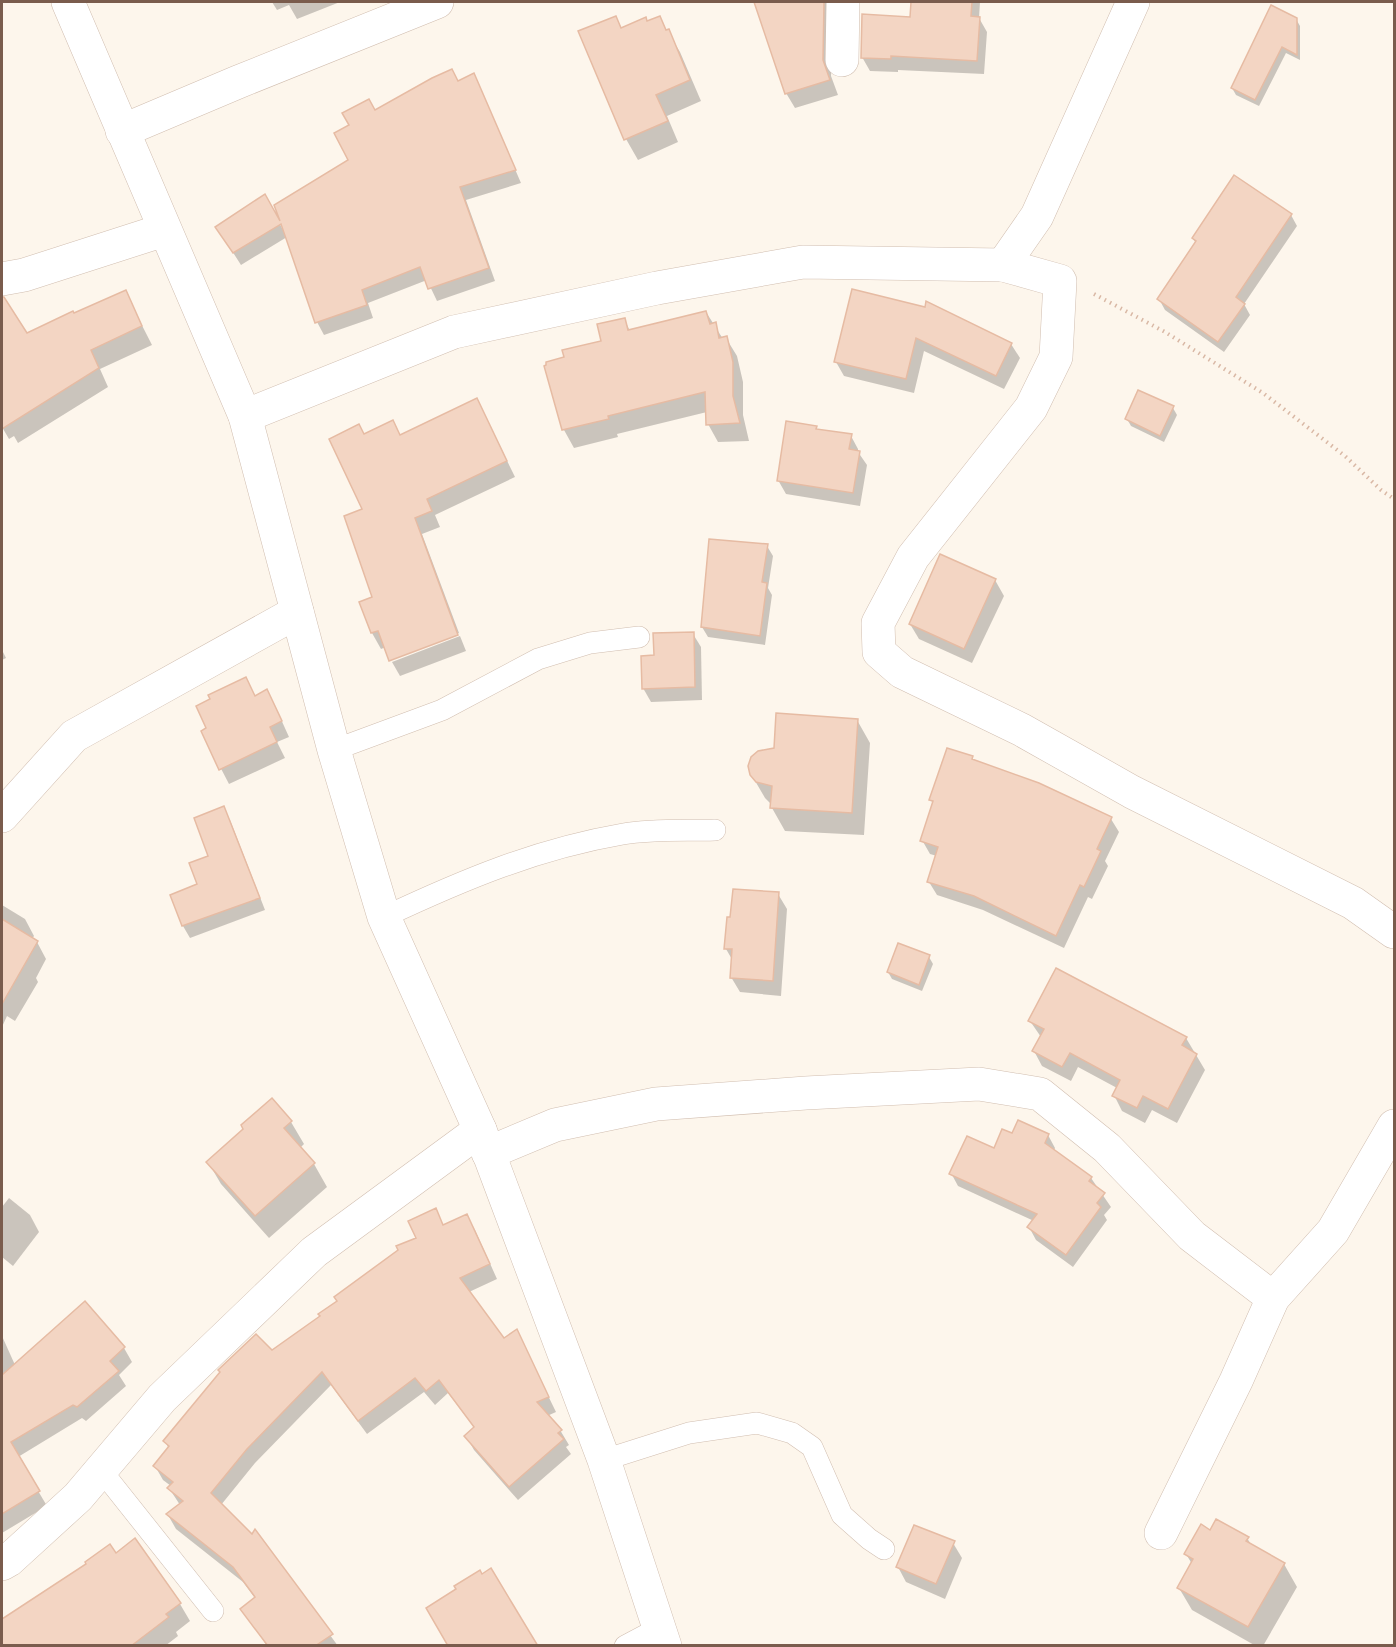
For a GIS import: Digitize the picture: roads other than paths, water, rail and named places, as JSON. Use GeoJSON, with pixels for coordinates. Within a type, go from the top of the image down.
{"type":"FeatureCollection","features":[{"type":"Feature","properties":{"kind":"street"},"geometry":{"type":"LineString","coordinates":[[68,2],[245,416],[334,750],[384,917],[484,1141],[604,1460],[662,1637]]}},
{"type":"Feature","properties":{"kind":"street"},"geometry":{"type":"LineString","coordinates":[[122,131],[437,2]]}},
{"type":"Feature","properties":{"kind":"street"},"geometry":{"type":"LineString","coordinates":[[842,60],[843,2]]}},
{"type":"Feature","properties":{"kind":"street"},"geometry":{"type":"LineString","coordinates":[[1003,265],[1037,216],[1133,2]]}},
{"type":"Feature","properties":{"kind":"street"},"geometry":{"type":"LineString","coordinates":[[2,279],[24,275],[164,230]]}},
{"type":"Feature","properties":{"kind":"street"},"geometry":{"type":"LineString","coordinates":[[245,416],[454,332],[657,288],[803,262],[1003,265],[1060,281],[1056,357],[1031,408],[913,557],[878,622],[879,652],[902,672],[1022,730],[1132,792],[1353,903],[1395,932]]}},
{"type":"Feature","properties":{"kind":"street"},"geometry":{"type":"LineString","coordinates":[[2,816],[74,736],[297,612]]}},
{"type":"Feature","properties":{"kind":"street"},"geometry":{"type":"LineString","coordinates":[[2,1564],[78,1497],[162,1398],[314,1252],[484,1141],[555,1125],[656,1104],[806,1093],[979,1084],[1040,1094],[1107,1148],[1192,1236],[1273,1298]]}},
{"type":"Feature","properties":{"kind":"street"},"geometry":{"type":"LineString","coordinates":[[1161,1533],[1236,1381],[1273,1298],[1333,1230],[1395,1125]]}},
{"type":"Feature","properties":{"kind":"lane"},"geometry":{"type":"LineString","coordinates":[[334,750],[442,710],[538,659],[590,643],[639,638]]}},
{"type":"Feature","properties":{"kind":"lane"},"geometry":{"type":"LineString","coordinates":[[384,917],[454,884],[543,852],[625,834],[715,830]]}},
{"type":"Feature","properties":{"kind":"lane"},"geometry":{"type":"LineString","coordinates":[[604,1460],[689,1433],[746,1424],[758,1423],[792,1432],[812,1447],[842,1515],[869,1539],[885,1549]]}},
{"type":"Feature","properties":{"kind":"lane"},"geometry":{"type":"LineString","coordinates":[[101,1470],[213,1611]]}},
{"type":"Feature","properties":{"kind":"lane"},"geometry":{"type":"LineString","coordinates":[[625,1646],[662,1637]]}}]}
